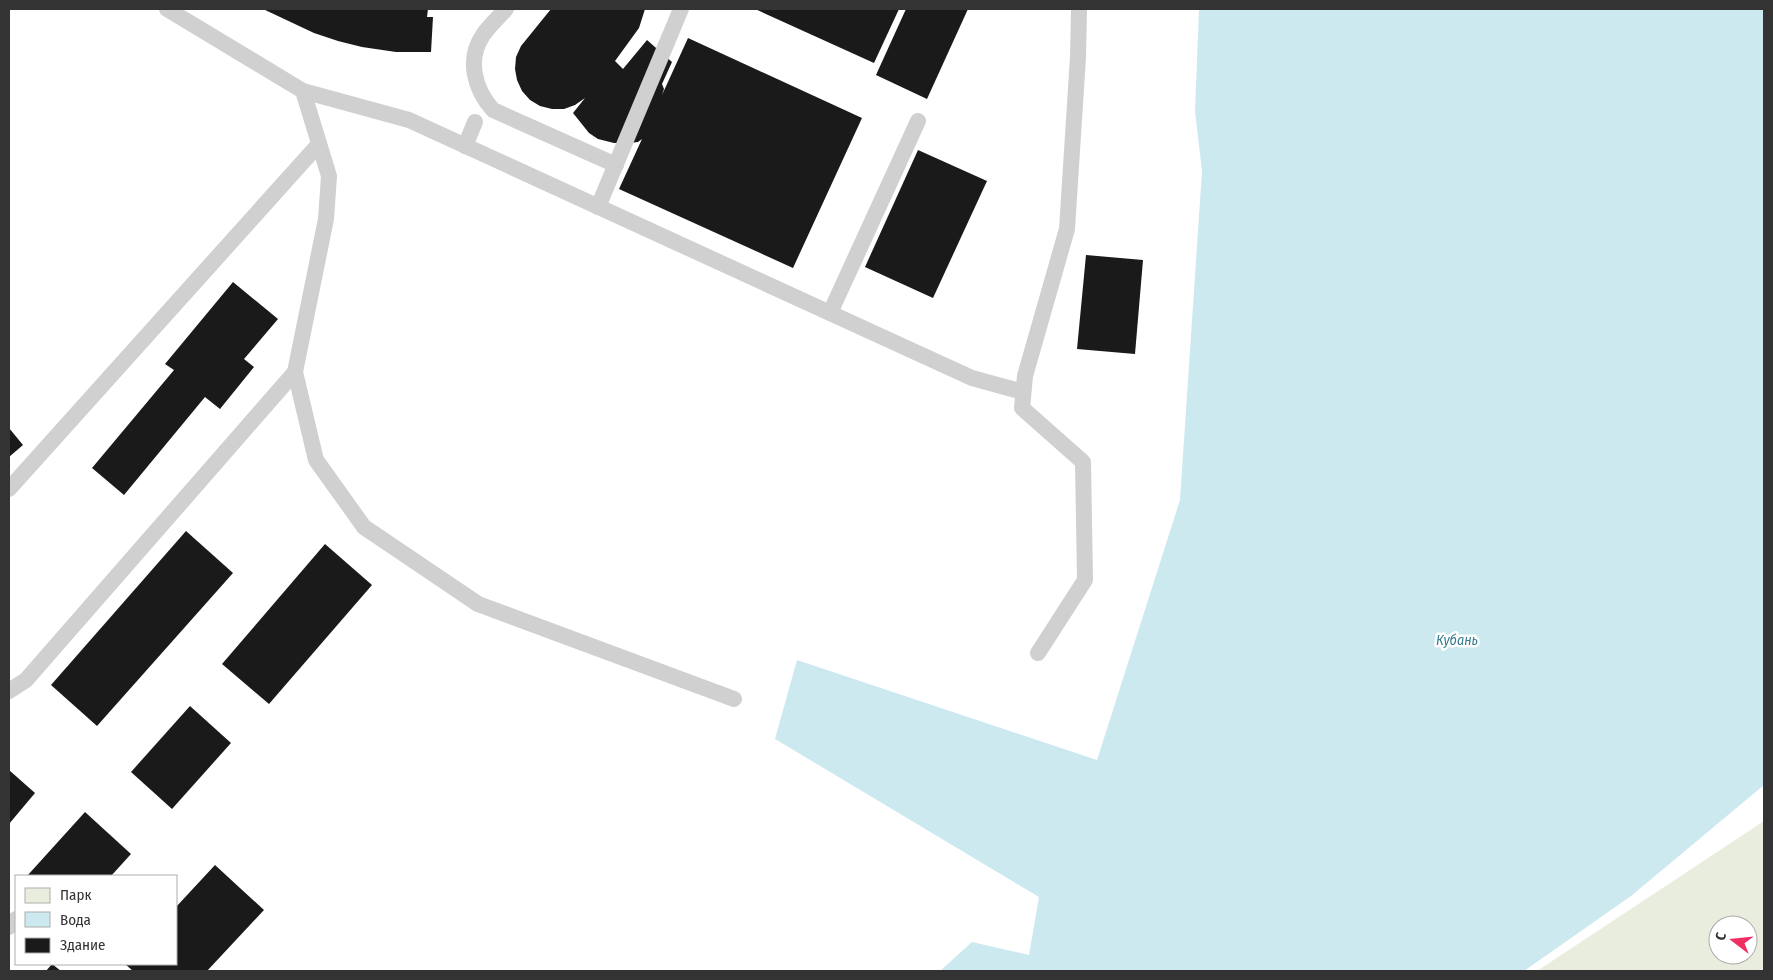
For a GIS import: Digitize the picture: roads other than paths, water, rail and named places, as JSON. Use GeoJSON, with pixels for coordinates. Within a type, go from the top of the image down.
{"type":"FeatureCollection","features":[{"type":"Feature","properties":{"kind":"lane"},"geometry":{"type":"LineString","coordinates":[[167,9],[303,91],[409,120],[972,378],[1024,392]]}},
{"type":"Feature","properties":{"kind":"lane"},"geometry":{"type":"LineString","coordinates":[[506,9],[483,35],[477,49],[474,64],[475,78],[478,90],[485,101],[493,110],[616,165]]}},
{"type":"Feature","properties":{"kind":"lane"},"geometry":{"type":"LineString","coordinates":[[598,206],[681,9]]}},
{"type":"Feature","properties":{"kind":"lane"},"geometry":{"type":"LineString","coordinates":[[1038,653],[1085,580],[1083,462],[1022,408],[1025,376],[1067,230],[1078,57],[1079,9]]}},
{"type":"Feature","properties":{"kind":"lane"},"geometry":{"type":"LineString","coordinates":[[303,91],[329,176],[326,218],[294,372],[316,460],[364,527],[478,604],[734,699]]}},
{"type":"Feature","properties":{"kind":"lane"},"geometry":{"type":"LineString","coordinates":[[830,313],[918,121]]}},
{"type":"Feature","properties":{"kind":"lane"},"geometry":{"type":"LineString","coordinates":[[466,146],[475,122]]}},
{"type":"Feature","properties":{"kind":"lane"},"geometry":{"type":"LineString","coordinates":[[9,489],[319,144]]}},
{"type":"Feature","properties":{"kind":"lane"},"geometry":{"type":"LineString","coordinates":[[9,691],[26,680],[294,372]]}},
{"type":"Feature","properties":{"kind":"water","name":"Кубань"},"geometry":{"type":"Polygon","coordinates":[[[1199,9],[1764,9],[1764,785],[1631,896],[1524,971],[940,971],[972,942],[1029,955],[1039,897],[775,739],[797,660],[1097,760],[1180,500],[1202,171],[1195,111],[1199,9]]]}}]}
